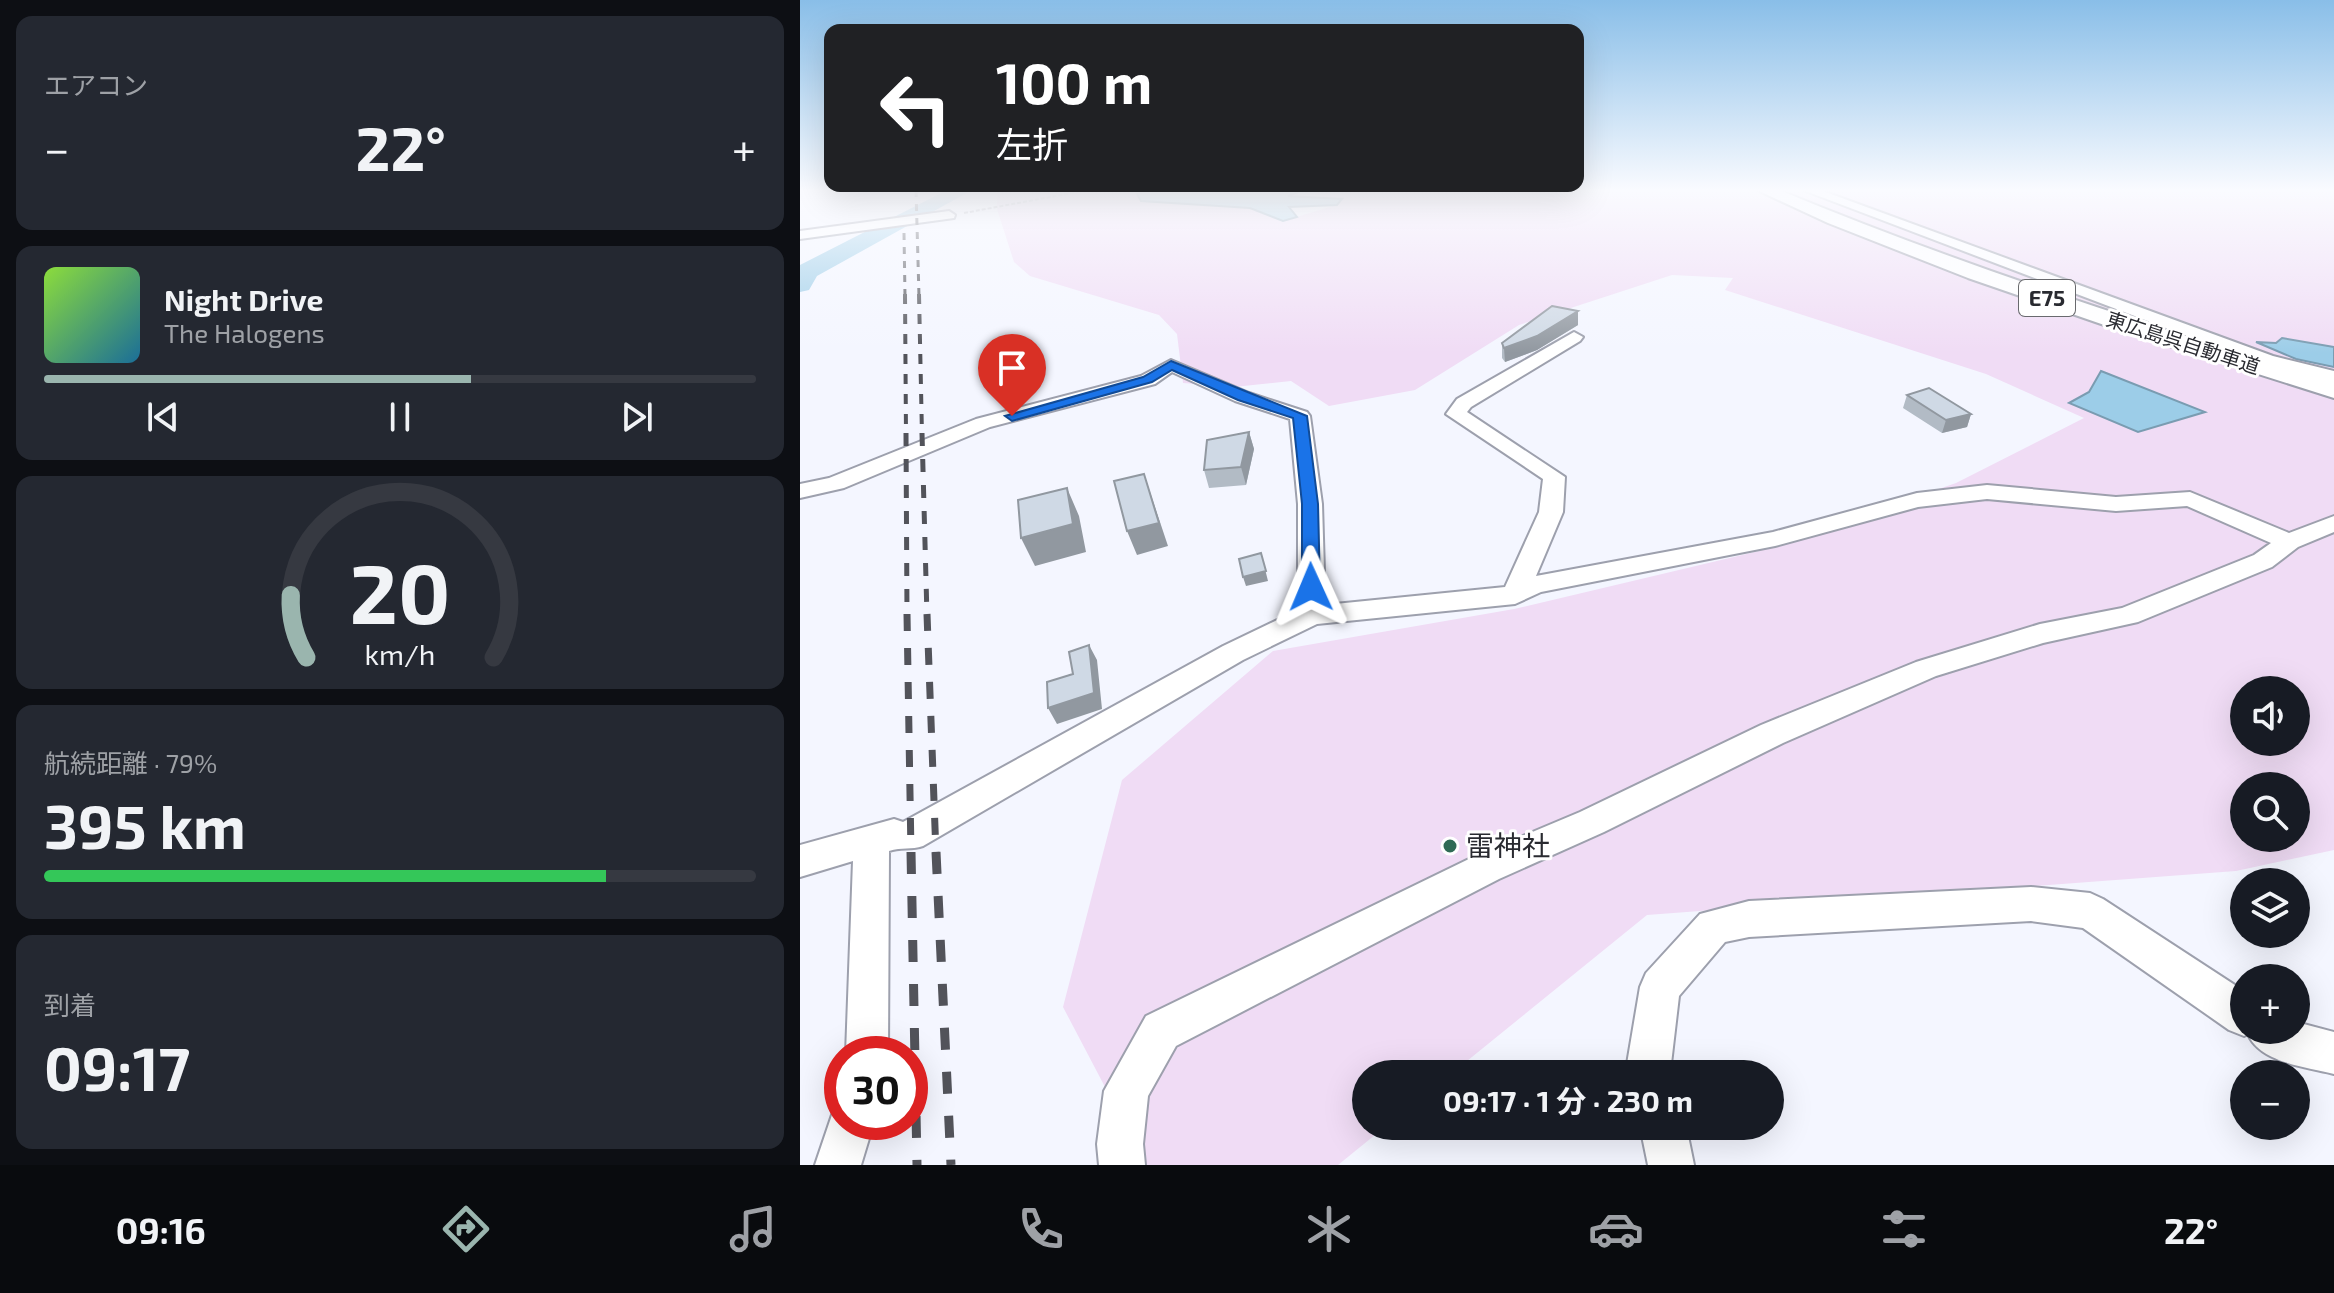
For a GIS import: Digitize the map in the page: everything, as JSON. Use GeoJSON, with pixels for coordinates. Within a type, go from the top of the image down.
{"type":"FeatureCollection","features":[{"type":"Feature","properties":{"kind":"highway","name":"東広島呉自動車道"},"geometry":{"type":"LineString","coordinates":[[1897,244],[2334,390]]}},
{"type":"Feature","properties":{"kind":"street"},"geometry":{"type":"LineString","coordinates":[[1955,244],[2267,360],[2334,377]]}},
{"type":"Feature","properties":{"kind":"street"},"geometry":{"type":"LineString","coordinates":[[1515,595],[1551,512],[1554,477],[1456,414],[1464,403],[1574,337]]}},
{"type":"Feature","properties":{"kind":"street"},"geometry":{"type":"LineString","coordinates":[[800,491],[836,483],[983,423],[1148,380],[1171,365],[1242,397],[1300,416],[1310,504],[1312,615]]}},
{"type":"Feature","properties":{"kind":"street"},"geometry":{"type":"LineString","coordinates":[[800,861],[892,837],[1233,653],[1312,615],[1515,595],[1534,585],[1775,539],[1917,500],[1987,492],[2116,504],[2190,499],[2289,542]]}},
{"type":"Feature","properties":{"kind":"street"},"geometry":{"type":"LineString","coordinates":[[1122,1165],[1120,1144],[1126,1091],[1161,1031],[1486,868],[1592,822],[1772,734],[1926,669],[2040,634],[2128,616],[2263,561],[2289,542],[2334,523]]}},
{"type":"Feature","properties":{"kind":"street"},"geometry":{"type":"LineString","coordinates":[[868,1036],[892,837]]}},
{"type":"Feature","properties":{"kind":"street"},"geometry":{"type":"LineString","coordinates":[[1650,1060],[1660,987],[1714,927],[1749,919],[2031,904],[2090,911],[2230,1006]]}},
{"type":"Feature","properties":{"kind":"street"},"geometry":{"type":"LineString","coordinates":[[2300,1044],[2334,1053]]}},
{"type":"Feature","properties":{"kind":"street"},"geometry":{"type":"LineString","coordinates":[[838,1165],[846,1140]]}},
{"type":"Feature","properties":{"kind":"street"},"geometry":{"type":"LineString","coordinates":[[1666,1140],[1671,1165]]}},
{"type":"Feature","properties":{"kind":"shaded area"},"geometry":{"type":"Polygon","coordinates":[[[1008,244],[2334,244],[2334,850],[2250,868],[2230,868],[2230,871],[1647,915],[1468,1060],[1352,1060],[1352,1140],[1369,1140],[1338,1165],[1146,1165],[1063,1007],[1122,780],[1273,651],[1514,609],[1759,551],[1956,483],[2084,418],[1986,374],[1725,290],[1733,278],[1672,275],[1519,325],[1415,390],[1329,406],[1291,381],[1234,387],[1183,383],[1177,334],[1159,315],[1030,276],[1014,262],[1008,244]]]}},
{"type":"Feature","properties":{"kind":"water"},"geometry":{"type":"Polygon","coordinates":[[[2282,338],[2334,347],[2334,367],[2296,359],[2256,342],[2276,343],[2282,338]]]}},
{"type":"Feature","properties":{"kind":"water"},"geometry":{"type":"Polygon","coordinates":[[[2101,371],[2205,412],[2138,432],[2069,403],[2089,392],[2101,371]]]}},
{"type":"Feature","properties":{"kind":"building"},"geometry":{"type":"Polygon","coordinates":[[[1552,306],[1578,311],[1537,336],[1504,348],[1502,343],[1552,306]]]}},
{"type":"Feature","properties":{"kind":"building"},"geometry":{"type":"Polygon","coordinates":[[[1929,388],[1971,414],[1946,420],[1907,395],[1929,388]]]}},
{"type":"Feature","properties":{"kind":"building"},"geometry":{"type":"Polygon","coordinates":[[[1249,432],[1241,467],[1204,470],[1207,440],[1249,432]]]}},
{"type":"Feature","properties":{"kind":"building"},"geometry":{"type":"Polygon","coordinates":[[[1144,474],[1159,523],[1127,531],[1114,481],[1144,474]]]}},
{"type":"Feature","properties":{"kind":"building"},"geometry":{"type":"Polygon","coordinates":[[[1067,488],[1073,524],[1021,538],[1018,500],[1067,488]]]}},
{"type":"Feature","properties":{"kind":"building"},"geometry":{"type":"Polygon","coordinates":[[[1261,553],[1266,571],[1243,577],[1239,559],[1261,553]]]}},
{"type":"Feature","properties":{"kind":"building"},"geometry":{"type":"Polygon","coordinates":[[[1089,645],[1094,693],[1048,708],[1047,682],[1073,674],[1069,652],[1089,645]]]}},
{"type":"Feature","properties":{"kind":"waterway"},"geometry":{"type":"LineString","coordinates":[[800,284],[807,271],[858,244]]}},
{"type":"Feature","properties":{"kind":"railway"},"geometry":{"type":"LineString","coordinates":[[904,244],[905,296]]}},
{"type":"Feature","properties":{"kind":"railway"},"geometry":{"type":"LineString","coordinates":[[918,244],[919,296]]}},
{"type":"Feature","properties":{"kind":"railway"},"geometry":{"type":"LineString","coordinates":[[905,294],[906,435]]}},
{"type":"Feature","properties":{"kind":"railway"},"geometry":{"type":"LineString","coordinates":[[919,294],[922,435]]}},
{"type":"Feature","properties":{"kind":"railway"},"geometry":{"type":"LineString","coordinates":[[906,433],[907,616]]}},
{"type":"Feature","properties":{"kind":"railway"},"geometry":{"type":"LineString","coordinates":[[922,433],[927,616]]}},
{"type":"Feature","properties":{"kind":"railway"},"geometry":{"type":"LineString","coordinates":[[907,614],[911,854]]}},
{"type":"Feature","properties":{"kind":"railway"},"geometry":{"type":"LineString","coordinates":[[927,614],[936,854]]}},
{"type":"Feature","properties":{"kind":"railway"},"geometry":{"type":"LineString","coordinates":[[911,852],[917,1165]]}},
{"type":"Feature","properties":{"kind":"railway"},"geometry":{"type":"LineString","coordinates":[[936,852],[951,1165]]}},
{"type":"Feature","properties":{"kind":"place","name":"雷神社"},"geometry":{"type":"Point","coordinates":[1450,846]}},
{"type":"Feature","properties":{"kind":"route"},"geometry":{"type":"LineString","coordinates":[[1012,416],[1148,380],[1171,365],[1242,397],[1300,416],[1310,504],[1311,587]]}}]}
